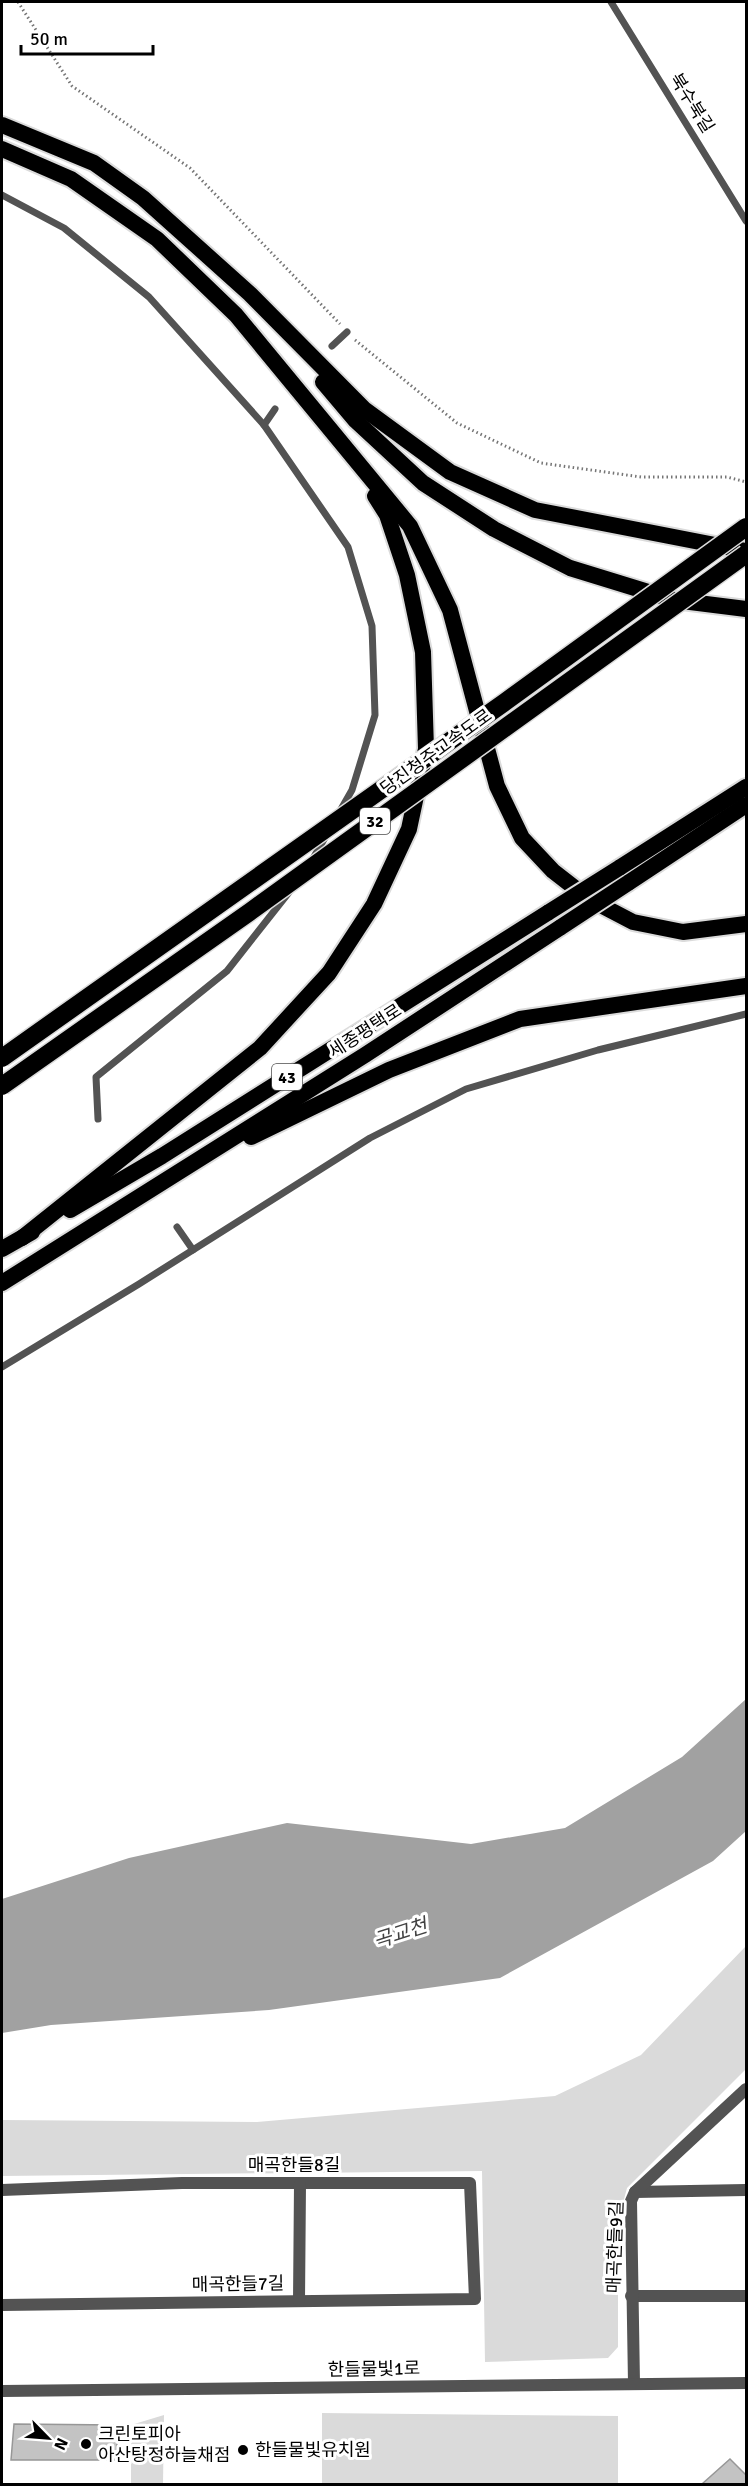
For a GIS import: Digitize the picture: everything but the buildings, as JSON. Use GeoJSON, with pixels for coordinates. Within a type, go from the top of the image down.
{"type":"FeatureCollection","features":[{"type":"Feature","properties":{"kind":"highway"},"geometry":{"type":"LineString","coordinates":[[2,125],[94,163],[143,198],[250,294],[364,409],[450,472],[535,510],[747,553]]}},
{"type":"Feature","properties":{"kind":"highway"},"geometry":{"type":"LineString","coordinates":[[2,149],[71,179],[158,239],[236,315],[411,526],[450,610],[497,786],[522,838],[553,871],[589,899],[633,922],[683,932],[747,924]]}},
{"type":"Feature","properties":{"kind":"highway"},"geometry":{"type":"LineString","coordinates":[[250,294],[356,421],[423,483],[494,529],[570,568],[674,600],[747,609]]}},
{"type":"Feature","properties":{"kind":"highway"},"geometry":{"type":"LineString","coordinates":[[22,1238],[260,1048],[329,973],[374,904],[409,829],[426,749],[423,652],[407,575],[387,515],[327,423]]}},
{"type":"Feature","properties":{"kind":"highway","name":"당진청주고속도로"},"geometry":{"type":"LineString","coordinates":[[2,1058],[485,716],[747,527]]}},
{"type":"Feature","properties":{"kind":"highway","name":"당진청주고속도로"},"geometry":{"type":"LineString","coordinates":[[2,1086],[260,904],[747,553]]}},
{"type":"Feature","properties":{"kind":"highway","name":"세종평택로"},"geometry":{"type":"LineString","coordinates":[[2,1249],[162,1156],[747,787]]}},
{"type":"Feature","properties":{"kind":"highway","name":"세종평택로"},"geometry":{"type":"LineString","coordinates":[[2,1283],[365,1055],[747,805]]}},
{"type":"Feature","properties":{"kind":"highway"},"geometry":{"type":"LineString","coordinates":[[175,1174],[389,1070],[519,1019],[747,986]]}},
{"type":"Feature","properties":{"kind":"street","name":"매곡한들9길"},"geometry":{"type":"LineString","coordinates":[[634,2383],[631,2201],[635,2192],[747,2089]]}},
{"type":"Feature","properties":{"kind":"street","name":"매곡한들8길"},"geometry":{"type":"LineString","coordinates":[[2,2190],[182,2183],[470,2183],[475,2299]]}},
{"type":"Feature","properties":{"kind":"street"},"geometry":{"type":"LineString","coordinates":[[299,2301],[300,2184]]}},
{"type":"Feature","properties":{"kind":"street"},"geometry":{"type":"LineString","coordinates":[[635,2192],[747,2190]]}},
{"type":"Feature","properties":{"kind":"street"},"geometry":{"type":"LineString","coordinates":[[631,2296],[747,2296]]}},
{"type":"Feature","properties":{"kind":"street","name":"매곡한들7길"},"geometry":{"type":"LineString","coordinates":[[2,2305],[475,2299]]}},
{"type":"Feature","properties":{"kind":"street","name":"한들물빛1로"},"geometry":{"type":"LineString","coordinates":[[2,2391],[747,2383]]}},
{"type":"Feature","properties":{"kind":"lane","name":"북수북길"},"geometry":{"type":"LineString","coordinates":[[611,2],[747,221]]}},
{"type":"Feature","properties":{"kind":"lane"},"geometry":{"type":"LineString","coordinates":[[2,195],[64,228],[149,297],[264,424],[348,547],[372,626],[375,715],[352,790],[305,872],[227,971],[96,1077],[98,1119]]}},
{"type":"Feature","properties":{"kind":"lane"},"geometry":{"type":"LineString","coordinates":[[332,346],[347,332]]}},
{"type":"Feature","properties":{"kind":"lane"},"geometry":{"type":"LineString","coordinates":[[264,424],[275,409]]}},
{"type":"Feature","properties":{"kind":"lane"},"geometry":{"type":"LineString","coordinates":[[2,1367],[370,1138],[466,1089],[598,1050],[747,1014]]}},
{"type":"Feature","properties":{"kind":"lane"},"geometry":{"type":"LineString","coordinates":[[177,1227],[193,1250]]}},
{"type":"Feature","properties":{"kind":"path"},"geometry":{"type":"LineString","coordinates":[[18,2],[72,86],[190,168],[347,332],[457,423],[541,463],[641,477],[727,477],[747,482]]}},
{"type":"Feature","properties":{"kind":"shaded area"},"geometry":{"type":"Polygon","coordinates":[[[746,1946],[746,2069],[627,2188],[618,2222],[618,2347],[608,2358],[485,2362],[482,2171],[2,2176],[2,2120],[257,2122],[555,2096],[641,2055],[746,1946]]]}},
{"type":"Feature","properties":{"kind":"shaded area"},"geometry":{"type":"Polygon","coordinates":[[[322,2413],[618,2416],[618,2484],[322,2484],[322,2413]]]}},
{"type":"Feature","properties":{"kind":"shaded area"},"geometry":{"type":"Polygon","coordinates":[[[164,2415],[163,2484],[131,2484],[131,2425],[164,2415]]]}},
{"type":"Feature","properties":{"kind":"water","name":"곡교천"},"geometry":{"type":"Polygon","coordinates":[[[746,1699],[746,1831],[713,1861],[500,1978],[269,2010],[51,2025],[2,2033],[2,1899],[129,1858],[287,1823],[471,1844],[565,1828],[682,1757],[746,1699]]]}},
{"type":"Feature","properties":{"kind":"place","name":"크린토피아 아산탕정하늘채점"},"geometry":{"type":"Point","coordinates":[86,2444]}},
{"type":"Feature","properties":{"kind":"place","name":"한들물빛유치원"},"geometry":{"type":"Point","coordinates":[243,2450]}}]}
